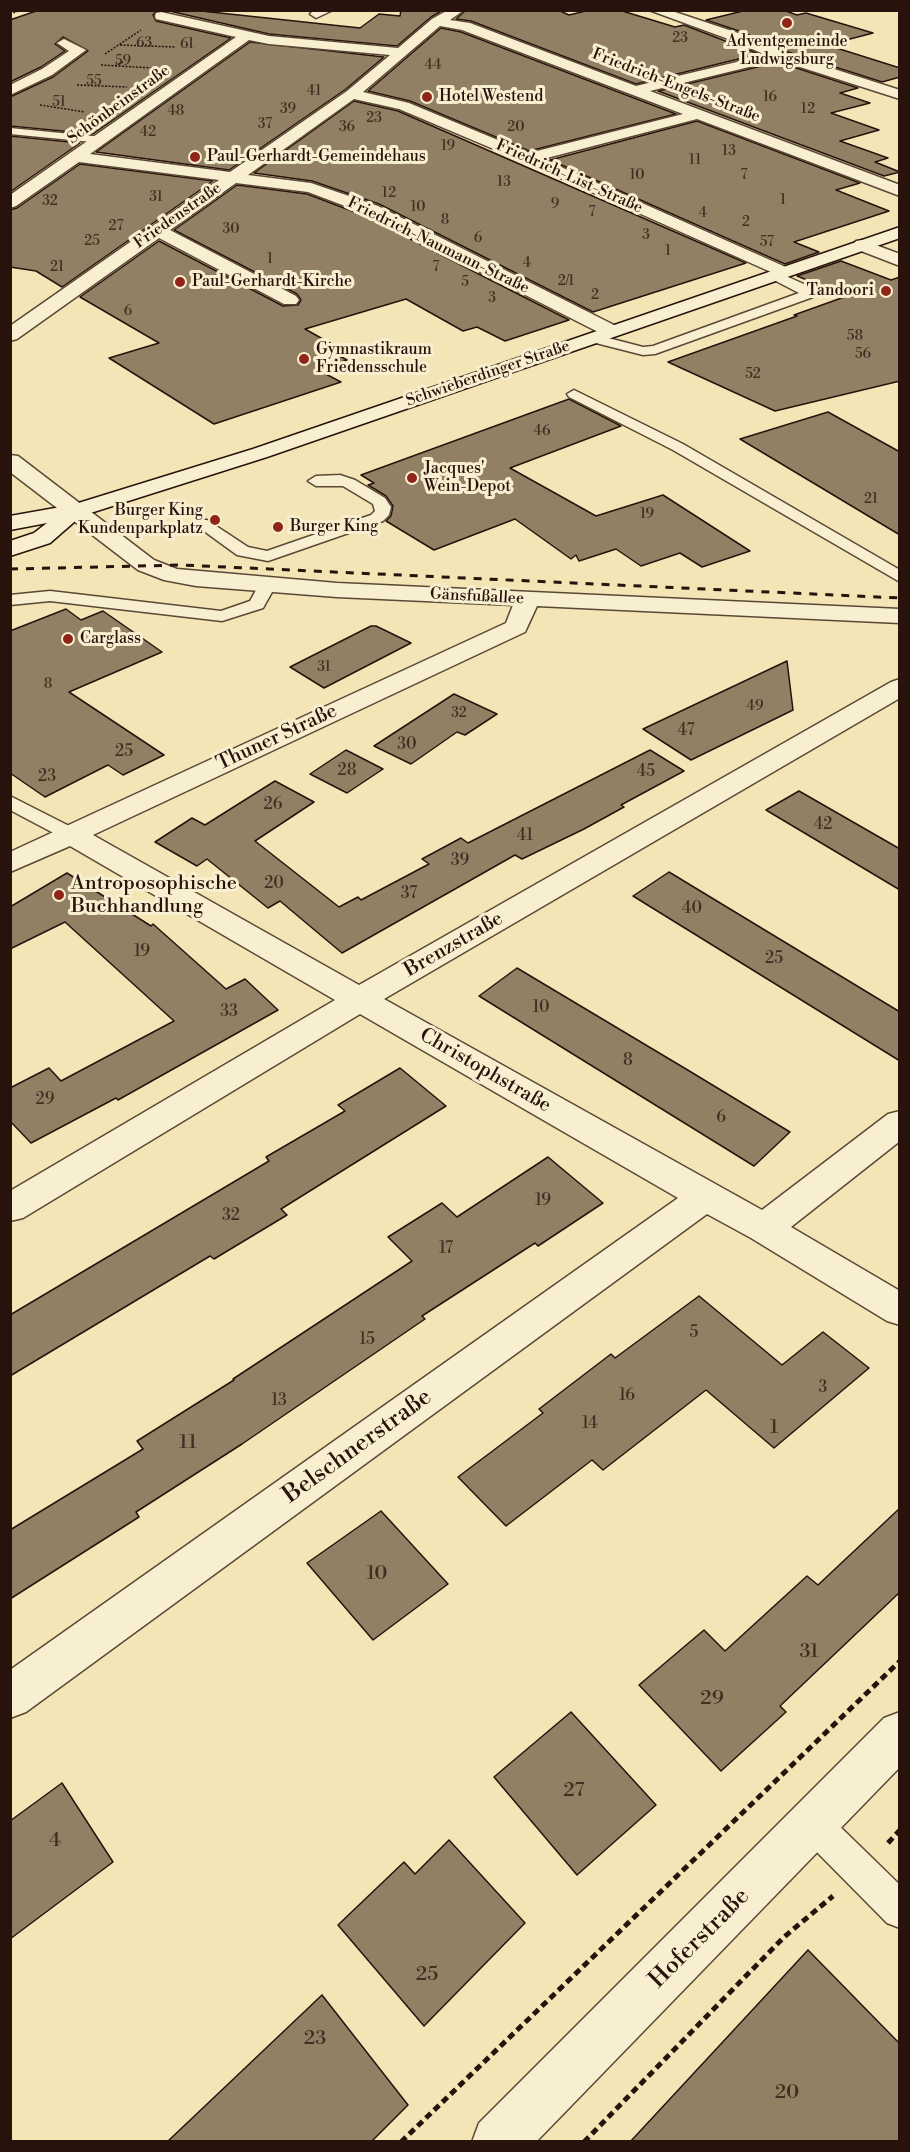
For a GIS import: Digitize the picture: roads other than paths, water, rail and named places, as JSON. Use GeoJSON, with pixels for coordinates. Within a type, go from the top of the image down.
{"type":"FeatureCollection","features":[{"type":"Feature","properties":{"kind":"street","name":"Friedenstraße"},"geometry":{"type":"LineString","coordinates":[[10,335],[351,94],[437,22],[458,10]]}},
{"type":"Feature","properties":{"kind":"street"},"geometry":{"type":"LineString","coordinates":[[655,10],[736,37],[779,56],[900,95]]}},
{"type":"Feature","properties":{"kind":"street"},"geometry":{"type":"LineString","coordinates":[[682,19],[709,13]]}},
{"type":"Feature","properties":{"kind":"street"},"geometry":{"type":"LineString","coordinates":[[161,16],[268,40],[401,52]]}},
{"type":"Feature","properties":{"kind":"street","name":"Friedrich-Engels-Straße"},"geometry":{"type":"LineString","coordinates":[[437,22],[465,26],[900,191]]}},
{"type":"Feature","properties":{"kind":"street","name":"Schönbeinstraße"},"geometry":{"type":"LineString","coordinates":[[13,199],[79,157],[247,35]]}},
{"type":"Feature","properties":{"kind":"street"},"geometry":{"type":"LineString","coordinates":[[10,91],[47,72],[79,50],[64,44]]}},
{"type":"Feature","properties":{"kind":"street"},"geometry":{"type":"LineString","coordinates":[[638,90],[779,56]]}},
{"type":"Feature","properties":{"kind":"street","name":"Friedrich-List-Straße"},"geometry":{"type":"LineString","coordinates":[[351,94],[404,106],[528,158],[779,273]]}},
{"type":"Feature","properties":{"kind":"street"},"geometry":{"type":"LineString","coordinates":[[528,158],[699,114]]}},
{"type":"Feature","properties":{"kind":"street","name":"Friedrich-Naumann-Straße"},"geometry":{"type":"LineString","coordinates":[[79,157],[235,176],[311,188],[372,210],[602,334]]}},
{"type":"Feature","properties":{"kind":"street"},"geometry":{"type":"LineString","coordinates":[[158,230],[290,300]]}},
{"type":"Feature","properties":{"kind":"street","name":"Schwieberdinger Straße"},"geometry":{"type":"LineString","coordinates":[[10,522],[76,511],[260,453],[900,232]]}},
{"type":"Feature","properties":{"kind":"street"},"geometry":{"type":"LineString","coordinates":[[861,245],[900,261]]}},
{"type":"Feature","properties":{"kind":"street"},"geometry":{"type":"LineString","coordinates":[[10,461],[76,511]]}},
{"type":"Feature","properties":{"kind":"street","name":"Schwieberdinger Straße"},"geometry":{"type":"LineString","coordinates":[[10,549],[42,538],[76,511]]}},
{"type":"Feature","properties":{"kind":"street","name":"Gänsfußallee"},"geometry":{"type":"LineString","coordinates":[[76,511],[146,565],[172,575],[196,579],[528,599],[900,616]]}},
{"type":"Feature","properties":{"kind":"street","name":"Thuner Straße"},"geometry":{"type":"LineString","coordinates":[[10,863],[516,627],[528,599]]}},
{"type":"Feature","properties":{"kind":"street","name":"Brenzstraße"},"geometry":{"type":"LineString","coordinates":[[10,1208],[360,999],[900,687]]}},
{"type":"Feature","properties":{"kind":"street","name":"Christophstraße"},"geometry":{"type":"LineString","coordinates":[[70,834],[705,1197],[764,1228],[900,1310]]}},
{"type":"Feature","properties":{"kind":"street"},"geometry":{"type":"LineString","coordinates":[[764,1228],[900,1123]]}},
{"type":"Feature","properties":{"kind":"street","name":"Belschnerstraße"},"geometry":{"type":"LineString","coordinates":[[10,1697],[705,1197]]}},
{"type":"Feature","properties":{"kind":"street","name":"Hoferstraße"},"geometry":{"type":"LineString","coordinates":[[498,2142],[900,1734]]}},
{"type":"Feature","properties":{"kind":"lane"},"geometry":{"type":"LineString","coordinates":[[10,131],[102,140]]}},
{"type":"Feature","properties":{"kind":"lane"},"geometry":{"type":"LineString","coordinates":[[602,334],[642,351],[655,350],[808,294],[779,273]]}},
{"type":"Feature","properties":{"kind":"lane"},"geometry":{"type":"LineString","coordinates":[[574,394],[678,447],[900,577]]}},
{"type":"Feature","properties":{"kind":"lane"},"geometry":{"type":"LineString","coordinates":[[201,522],[243,551],[268,556],[377,518],[383,512],[379,501],[350,483],[340,480],[316,481]]}},
{"type":"Feature","properties":{"kind":"lane"},"geometry":{"type":"LineString","coordinates":[[10,600],[50,597],[222,616],[257,604],[267,585]]}},
{"type":"Feature","properties":{"kind":"lane"},"geometry":{"type":"LineString","coordinates":[[10,802],[70,834]]}},
{"type":"Feature","properties":{"kind":"lane"},"geometry":{"type":"LineString","coordinates":[[813,1824],[900,1910]]}},
{"type":"Feature","properties":{"kind":"railway"},"geometry":{"type":"LineString","coordinates":[[10,569],[182,565],[900,598]]}},
{"type":"Feature","properties":{"kind":"place","name":"Adventgemeinde Ludwigsburg"},"geometry":{"type":"Point","coordinates":[787,23]}},
{"type":"Feature","properties":{"kind":"place","name":"Hotel Westend"},"geometry":{"type":"Point","coordinates":[427,97]}},
{"type":"Feature","properties":{"kind":"place","name":"Paul-Gerhardt-Gemeindehaus"},"geometry":{"type":"Point","coordinates":[195,157]}},
{"type":"Feature","properties":{"kind":"place","name":"Paul-Gerhardt-Kirche"},"geometry":{"type":"Point","coordinates":[180,282]}},
{"type":"Feature","properties":{"kind":"place","name":"Tandoori"},"geometry":{"type":"Point","coordinates":[886,291]}},
{"type":"Feature","properties":{"kind":"place","name":"Gymnastikraum Friedensschule"},"geometry":{"type":"Point","coordinates":[304,359]}},
{"type":"Feature","properties":{"kind":"place","name":"Jacques' Wein-Depot"},"geometry":{"type":"Point","coordinates":[412,478]}},
{"type":"Feature","properties":{"kind":"place","name":"Burger King Kundenparkplatz"},"geometry":{"type":"Point","coordinates":[215,520]}},
{"type":"Feature","properties":{"kind":"place","name":"Burger King"},"geometry":{"type":"Point","coordinates":[278,527]}},
{"type":"Feature","properties":{"kind":"place","name":"Carglass"},"geometry":{"type":"Point","coordinates":[68,639]}},
{"type":"Feature","properties":{"kind":"place","name":"Antroposophische Buchhandlung"},"geometry":{"type":"Point","coordinates":[59,895]}}]}
